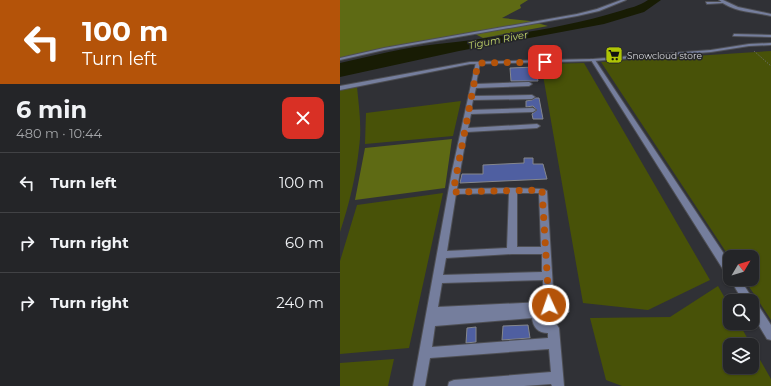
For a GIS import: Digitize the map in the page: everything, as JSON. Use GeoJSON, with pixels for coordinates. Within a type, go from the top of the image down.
{"type":"FeatureCollection","features":[{"type":"Feature","properties":{"kind":"street"},"geometry":{"type":"LineString","coordinates":[[340,59],[384,49],[577,15],[598,10],[624,0]]}},
{"type":"Feature","properties":{"kind":"street"},"geometry":{"type":"LineString","coordinates":[[722,1],[734,7],[771,15]]}},
{"type":"Feature","properties":{"kind":"street"},"geometry":{"type":"LineString","coordinates":[[734,35],[771,36]]}},
{"type":"Feature","properties":{"kind":"street"},"geometry":{"type":"LineString","coordinates":[[340,88],[459,65],[478,63],[593,60],[711,51],[749,45],[771,44]]}},
{"type":"Feature","properties":{"kind":"street"},"geometry":{"type":"LineString","coordinates":[[593,60],[723,260]]}},
{"type":"Feature","properties":{"kind":"street"},"geometry":{"type":"LineString","coordinates":[[419,386],[464,130],[478,63]]}},
{"type":"Feature","properties":{"kind":"street"},"geometry":{"type":"LineString","coordinates":[[474,86],[529,84]]}},
{"type":"Feature","properties":{"kind":"street"},"geometry":{"type":"LineString","coordinates":[[471,98],[532,97]]}},
{"type":"Feature","properties":{"kind":"street"},"geometry":{"type":"LineString","coordinates":[[468,112],[533,110]]}},
{"type":"Feature","properties":{"kind":"street"},"geometry":{"type":"LineString","coordinates":[[464,130],[537,126]]}},
{"type":"Feature","properties":{"kind":"street"},"geometry":{"type":"LineString","coordinates":[[430,317],[547,306],[550,302],[547,276],[543,191],[511,190],[453,192]]}},
{"type":"Feature","properties":{"kind":"street"},"geometry":{"type":"LineString","coordinates":[[512,251],[514,191]]}},
{"type":"Feature","properties":{"kind":"street"},"geometry":{"type":"LineString","coordinates":[[443,255],[546,250]]}},
{"type":"Feature","properties":{"kind":"street"},"geometry":{"type":"LineString","coordinates":[[437,279],[547,276]]}},
{"type":"Feature","properties":{"kind":"street"},"geometry":{"type":"LineString","coordinates":[[430,317],[537,313],[538,323],[543,328],[553,328],[557,382],[454,386]]}},
{"type":"Feature","properties":{"kind":"street"},"geometry":{"type":"LineString","coordinates":[[759,317],[771,336]]}},
{"type":"Feature","properties":{"kind":"street"},"geometry":{"type":"LineString","coordinates":[[424,353],[554,343]]}},
{"type":"Feature","properties":{"kind":"lane"},"geometry":{"type":"LineString","coordinates":[[707,3],[722,1]]}},
{"type":"Feature","properties":{"kind":"path"},"geometry":{"type":"LineString","coordinates":[[749,45],[771,66]]}},
{"type":"Feature","properties":{"kind":"green space"},"geometry":{"type":"Polygon","coordinates":[[[340,0],[528,0],[520,5],[521,8],[502,18],[530,21],[548,26],[483,38],[473,33],[384,48],[340,58],[340,0]]]}},
{"type":"Feature","properties":{"kind":"green space"},"geometry":{"type":"Polygon","coordinates":[[[771,51],[771,320],[759,302],[759,294],[754,294],[749,286],[759,286],[759,250],[725,250],[601,62],[771,51]]]}},
{"type":"Feature","properties":{"kind":"green space"},"geometry":{"type":"Polygon","coordinates":[[[584,63],[710,280],[648,310],[583,303],[541,64],[584,63]]]}},
{"type":"Feature","properties":{"kind":"green space"},"geometry":{"type":"Polygon","coordinates":[[[357,87],[360,140],[352,190],[340,232],[340,90],[357,87]]]}},
{"type":"Feature","properties":{"kind":"green space"},"geometry":{"type":"Polygon","coordinates":[[[461,101],[453,136],[365,144],[366,113],[461,101]]]}},
{"type":"Feature","properties":{"kind":"green space"},"geometry":{"type":"Polygon","coordinates":[[[452,139],[445,188],[355,200],[365,148],[452,139]]]}},
{"type":"Feature","properties":{"kind":"green space"},"geometry":{"type":"Polygon","coordinates":[[[443,193],[409,348],[340,354],[340,261],[357,205],[443,193]]]}},
{"type":"Feature","properties":{"kind":"green space"},"geometry":{"type":"Polygon","coordinates":[[[718,286],[723,295],[723,330],[743,330],[747,338],[723,338],[723,374],[759,374],[759,358],[771,379],[771,386],[622,386],[606,380],[590,318],[670,317],[718,286]]]}},
{"type":"Feature","properties":{"kind":"green space"},"geometry":{"type":"Polygon","coordinates":[[[394,359],[388,386],[340,386],[340,363],[394,359]]]}},
{"type":"Feature","properties":{"kind":"water","name":"Tigum River"},"geometry":{"type":"Polygon","coordinates":[[[648,0],[661,0],[644,12],[604,24],[459,51],[340,77],[340,63],[413,47],[553,28],[620,11],[648,0]]]}},
{"type":"Feature","properties":{"kind":"building"},"geometry":{"type":"Polygon","coordinates":[[[535,67],[538,81],[511,81],[510,68],[535,67]]]}},
{"type":"Feature","properties":{"kind":"building"},"geometry":{"type":"Polygon","coordinates":[[[539,98],[543,119],[533,119],[532,114],[537,110],[533,106],[526,107],[526,101],[539,98]]]}},
{"type":"Feature","properties":{"kind":"building"},"geometry":{"type":"Polygon","coordinates":[[[524,158],[533,158],[533,164],[543,164],[547,179],[460,183],[462,174],[483,174],[483,165],[524,163],[524,158]]]}},
{"type":"Feature","properties":{"kind":"building"},"geometry":{"type":"Polygon","coordinates":[[[558,302],[567,302],[569,312],[559,313],[558,302]]]}},
{"type":"Feature","properties":{"kind":"building"},"geometry":{"type":"Polygon","coordinates":[[[528,325],[530,338],[502,340],[503,326],[528,325]]]}},
{"type":"Feature","properties":{"kind":"building"},"geometry":{"type":"Polygon","coordinates":[[[476,327],[476,342],[466,343],[467,328],[476,327]]]}},
{"type":"Feature","properties":{"kind":"place","name":"Snowcloud store"},"geometry":{"type":"Point","coordinates":[614,55]}},
{"type":"Feature","properties":{"kind":"route"},"geometry":{"type":"LineString","coordinates":[[545,62],[478,63],[466,118],[453,192],[511,190],[543,191],[549,305]]}}]}
